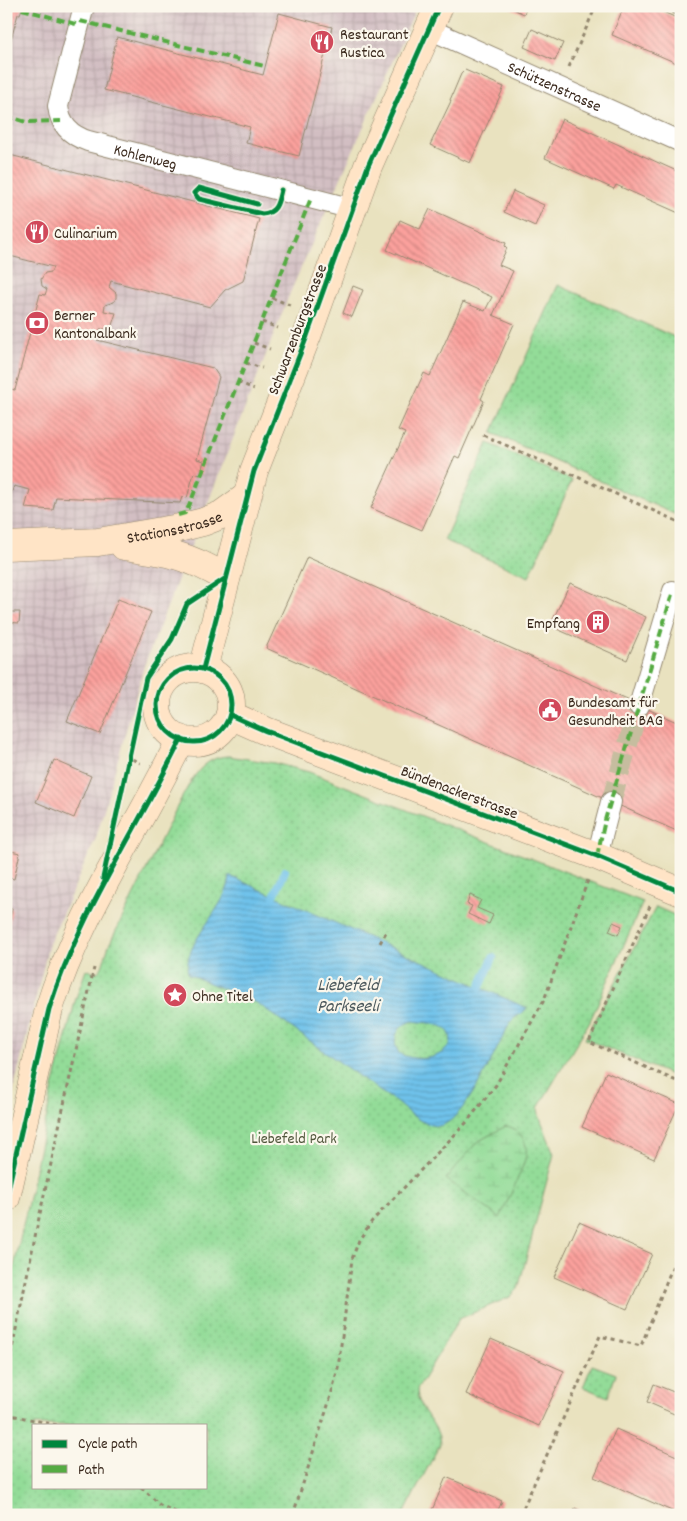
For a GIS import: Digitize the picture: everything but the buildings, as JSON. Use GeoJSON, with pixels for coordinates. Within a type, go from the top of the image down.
{"type":"FeatureCollection","features":[{"type":"Feature","properties":{"kind":"main road","name":"Schwarzenburgstrasse"},"geometry":{"type":"LineString","coordinates":[[203,669],[246,497],[368,166],[434,18]]}},
{"type":"Feature","properties":{"kind":"main road","name":"Stationsstrasse"},"geometry":{"type":"LineString","coordinates":[[6,546],[98,542],[203,522],[221,515],[246,497]]}},
{"type":"Feature","properties":{"kind":"main road","name":"Stationsstrasse"},"geometry":{"type":"LineString","coordinates":[[98,542],[173,552],[204,564],[226,578]]}},
{"type":"Feature","properties":{"kind":"main road"},"geometry":{"type":"LineString","coordinates":[[191,668],[203,669],[223,681],[232,703],[230,715],[225,726],[216,735],[205,740],[193,742],[181,739],[170,733],[162,724],[158,712],[160,694],[169,678],[179,671],[191,668]]}},
{"type":"Feature","properties":{"kind":"main road","name":"Bündenackerstrasse"},"geometry":{"type":"LineString","coordinates":[[230,715],[266,732],[597,856],[671,888]]}},
{"type":"Feature","properties":{"kind":"main road"},"geometry":{"type":"LineString","coordinates":[[6,1198],[46,1018],[56,984],[91,910],[181,739]]}},
{"type":"Feature","properties":{"kind":"street","name":"Kohlenweg"},"geometry":{"type":"LineString","coordinates":[[84,6],[58,106],[61,120],[70,132],[88,141],[353,209]]}},
{"type":"Feature","properties":{"kind":"street","name":"Schützenstrasse"},"geometry":{"type":"LineString","coordinates":[[434,18],[560,88],[681,142]]}},
{"type":"Feature","properties":{"kind":"street"},"geometry":{"type":"LineString","coordinates":[[639,706],[673,591]]}},
{"type":"Feature","properties":{"kind":"street"},"geometry":{"type":"LineString","coordinates":[[597,856],[610,802]]}},
{"type":"Feature","properties":{"kind":"path"},"geometry":{"type":"LineString","coordinates":[[560,88],[596,6]]}},
{"type":"Feature","properties":{"kind":"path"},"geometry":{"type":"LineString","coordinates":[[658,6],[681,16]]}},
{"type":"Feature","properties":{"kind":"path"},"geometry":{"type":"LineString","coordinates":[[262,322],[278,328]]}},
{"type":"Feature","properties":{"kind":"path"},"geometry":{"type":"LineString","coordinates":[[254,343],[270,349]]}},
{"type":"Feature","properties":{"kind":"path"},"geometry":{"type":"LineString","coordinates":[[246,362],[262,368]]}},
{"type":"Feature","properties":{"kind":"path"},"geometry":{"type":"LineString","coordinates":[[238,382],[254,388]]}},
{"type":"Feature","properties":{"kind":"path"},"geometry":{"type":"LineString","coordinates":[[483,435],[681,523]]}},
{"type":"Feature","properties":{"kind":"path"},"geometry":{"type":"LineString","coordinates":[[127,768],[131,749]]}},
{"type":"Feature","properties":{"kind":"path"},"geometry":{"type":"LineString","coordinates":[[132,759],[140,763]]}},
{"type":"Feature","properties":{"kind":"path"},"geometry":{"type":"LineString","coordinates":[[292,1515],[330,1400],[338,1368],[352,1259],[359,1240],[372,1221],[466,1123],[496,1085],[544,1000],[597,856]]}},
{"type":"Feature","properties":{"kind":"path"},"geometry":{"type":"LineString","coordinates":[[671,888],[589,1042],[681,1084]]}},
{"type":"Feature","properties":{"kind":"path"},"geometry":{"type":"LineString","coordinates":[[380,943],[386,932]]}},
{"type":"Feature","properties":{"kind":"path"},"geometry":{"type":"LineString","coordinates":[[6,1378],[37,1227],[94,972],[94,963]]}},
{"type":"Feature","properties":{"kind":"path"},"geometry":{"type":"LineString","coordinates":[[520,1515],[600,1336],[640,1346],[681,1245]]}},
{"type":"Feature","properties":{"kind":"path"},"geometry":{"type":"LineString","coordinates":[[6,1414],[52,1424]]}},
{"type":"Feature","properties":{"kind":"path"},"geometry":{"type":"LineString","coordinates":[[142,1488],[160,1505],[182,1515]]}},
{"type":"Feature","properties":{"kind":"shaded area"},"geometry":{"type":"Polygon","coordinates":[[[6,6],[417,6],[290,293],[144,666],[96,838],[49,944],[6,1121],[6,6]]]}},
{"type":"Feature","properties":{"kind":"green space"},"geometry":{"type":"Polygon","coordinates":[[[558,285],[681,340],[681,517],[492,433],[558,285]]]}},
{"type":"Feature","properties":{"kind":"green space"},"geometry":{"type":"Polygon","coordinates":[[[488,443],[572,480],[529,577],[444,540],[488,443]]]}},
{"type":"Feature","properties":{"kind":"green space","name":"Liebefeld Park"},"geometry":{"type":"Polygon","coordinates":[[[228,756],[274,763],[309,772],[643,902],[590,1021],[538,1108],[554,1154],[518,1289],[510,1297],[459,1319],[417,1390],[418,1398],[436,1430],[440,1444],[403,1515],[6,1515],[6,1304],[53,1087],[76,998],[86,970],[98,972],[102,967],[109,945],[181,799],[199,771],[211,760],[228,756]]]}},
{"type":"Feature","properties":{"kind":"green space"},"geometry":{"type":"Polygon","coordinates":[[[656,907],[681,918],[681,1079],[585,1039],[656,907]]]}},
{"type":"Feature","properties":{"kind":"green space"},"geometry":{"type":"Polygon","coordinates":[[[506,1126],[515,1129],[522,1136],[526,1145],[526,1155],[500,1218],[446,1179],[477,1142],[506,1126]]]}},
{"type":"Feature","properties":{"kind":"green space"},"geometry":{"type":"Polygon","coordinates":[[[592,1365],[616,1374],[608,1397],[583,1387],[592,1365]]]}},
{"type":"Feature","properties":{"kind":"water","name":"Liebefeld Parkseeli"},"geometry":{"type":"Polygon","coordinates":[[[230,876],[527,1008],[510,1023],[479,1083],[457,1114],[446,1123],[436,1126],[428,1124],[414,1117],[388,1096],[257,1003],[188,974],[191,950],[222,900],[230,876]],[[413,1021],[399,1029],[395,1039],[395,1044],[400,1054],[413,1058],[433,1057],[450,1045],[451,1037],[445,1028],[413,1021]]]}},
{"type":"Feature","properties":{"kind":"waterway"},"geometry":{"type":"LineString","coordinates":[[274,896],[285,871]]}},
{"type":"Feature","properties":{"kind":"waterway"},"geometry":{"type":"LineString","coordinates":[[480,987],[493,958]]}},
{"type":"Feature","properties":{"kind":"tunnel"},"geometry":{"type":"LineString","coordinates":[[611,802],[639,706]]}},
{"type":"Feature","properties":{"kind":"marked path"},"geometry":{"type":"LineString","coordinates":[[22,9],[79,25]]}},
{"type":"Feature","properties":{"kind":"marked path"},"geometry":{"type":"LineString","coordinates":[[80,21],[264,66]]}},
{"type":"Feature","properties":{"kind":"marked path"},"geometry":{"type":"LineString","coordinates":[[6,116],[26,122],[61,121]]}},
{"type":"Feature","properties":{"kind":"marked path"},"geometry":{"type":"LineString","coordinates":[[178,515],[185,513],[189,506],[311,198]]}},
{"type":"Feature","properties":{"kind":"marked path"},"geometry":{"type":"LineString","coordinates":[[597,856],[605,820],[673,591]]}},
{"type":"Feature","properties":{"kind":"cycle path"},"geometry":{"type":"LineString","coordinates":[[203,669],[254,471],[307,336],[368,166],[439,6]]}},
{"type":"Feature","properties":{"kind":"cycle path"},"geometry":{"type":"LineString","coordinates":[[257,204],[199,188],[194,193],[199,199],[262,214],[271,212],[274,209],[278,203],[281,190]]}},
{"type":"Feature","properties":{"kind":"cycle path"},"geometry":{"type":"LineString","coordinates":[[103,878],[146,678],[172,639],[187,604],[226,578]]}},
{"type":"Feature","properties":{"kind":"cycle path"},"geometry":{"type":"LineString","coordinates":[[194,668],[208,671],[220,679],[228,691],[231,705],[228,719],[220,731],[208,739],[194,742],[180,739],[168,731],[160,719],[157,705],[160,691],[168,679],[180,671],[194,668]]}},
{"type":"Feature","properties":{"kind":"cycle path"},"geometry":{"type":"LineString","coordinates":[[230,715],[266,731],[597,856],[681,892]]}},
{"type":"Feature","properties":{"kind":"cycle path"},"geometry":{"type":"LineString","coordinates":[[6,1198],[49,1009],[62,974],[76,939],[93,905],[181,739]]}},
{"type":"Feature","properties":{"kind":"place","name":"Restaurant Rustica"},"geometry":{"type":"Point","coordinates":[322,42]}},
{"type":"Feature","properties":{"kind":"place","name":"Culinarium"},"geometry":{"type":"Point","coordinates":[37,232]}},
{"type":"Feature","properties":{"kind":"place","name":"Berner Kantonalbank"},"geometry":{"type":"Point","coordinates":[37,323]}},
{"type":"Feature","properties":{"kind":"place","name":"Empfang"},"geometry":{"type":"Point","coordinates":[598,622]}},
{"type":"Feature","properties":{"kind":"place","name":"Bundesamt für Gesundheit BAG"},"geometry":{"type":"Point","coordinates":[550,710]}},
{"type":"Feature","properties":{"kind":"place","name":"Ohne Titel"},"geometry":{"type":"Point","coordinates":[175,995]}}]}
